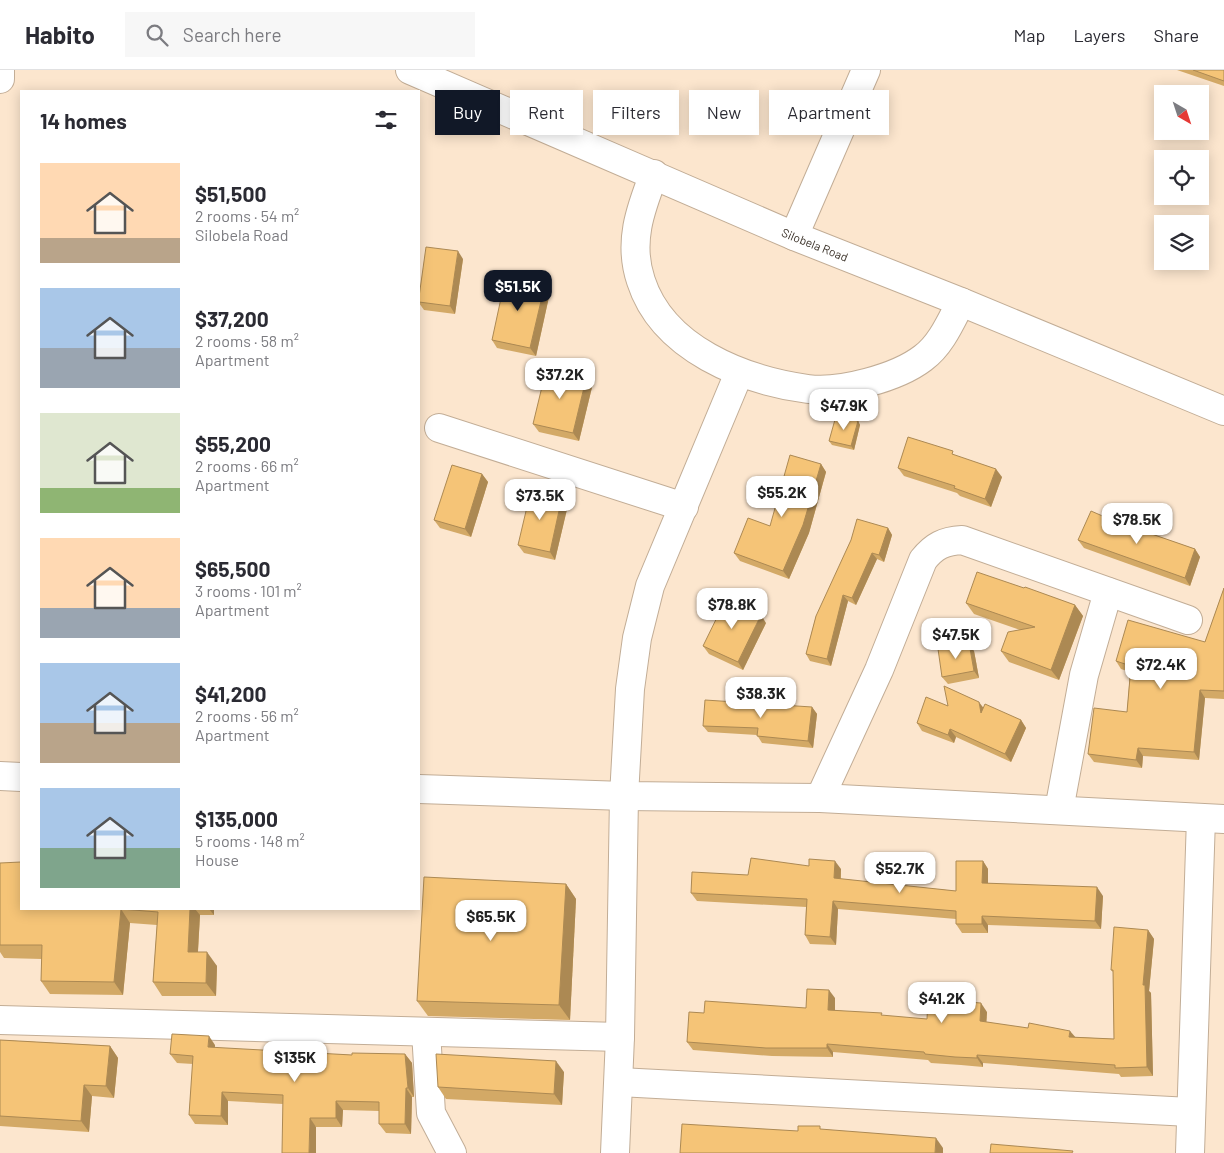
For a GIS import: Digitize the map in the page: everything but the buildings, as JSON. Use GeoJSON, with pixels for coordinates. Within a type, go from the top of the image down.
{"type":"FeatureCollection","features":[{"type":"Feature","properties":{"kind":"street"},"geometry":{"type":"LineString","coordinates":[[0,70],[0,79]]}},
{"type":"Feature","properties":{"kind":"street","name":"Silobela Road"},"geometry":{"type":"LineString","coordinates":[[410,70],[794,236],[961,302],[1224,411]]}},
{"type":"Feature","properties":{"kind":"street"},"geometry":{"type":"LineString","coordinates":[[794,236],[866,70]]}},
{"type":"Feature","properties":{"kind":"street"},"geometry":{"type":"LineString","coordinates":[[654,174],[639,212],[635,248],[640,280],[651,304],[671,329],[702,353],[739,373],[809,389],[853,387],[879,379],[924,358],[946,332],[961,302]]}},
{"type":"Feature","properties":{"kind":"street"},"geometry":{"type":"LineString","coordinates":[[615,1153],[620,1037],[624,796],[630,689],[637,638],[650,586],[739,373]]}},
{"type":"Feature","properties":{"kind":"street"},"geometry":{"type":"LineString","coordinates":[[439,428],[684,506]]}},
{"type":"Feature","properties":{"kind":"street"},"geometry":{"type":"LineString","coordinates":[[820,798],[879,670],[923,560],[933,548],[948,541],[962,540],[1188,620]]}},
{"type":"Feature","properties":{"kind":"street"},"geometry":{"type":"LineString","coordinates":[[1059,810],[1084,675],[1108,592]]}},
{"type":"Feature","properties":{"kind":"street"},"geometry":{"type":"LineString","coordinates":[[0,776],[20,777]]}},
{"type":"Feature","properties":{"kind":"street"},"geometry":{"type":"LineString","coordinates":[[420,789],[624,796],[820,798],[1212,818],[1190,1112],[1190,1153]]}},
{"type":"Feature","properties":{"kind":"street"},"geometry":{"type":"LineString","coordinates":[[0,1020],[620,1037]]}},
{"type":"Feature","properties":{"kind":"street"},"geometry":{"type":"LineString","coordinates":[[426,1032],[431,1113],[452,1153]]}},
{"type":"Feature","properties":{"kind":"street"},"geometry":{"type":"LineString","coordinates":[[618,1082],[1190,1112]]}}]}
